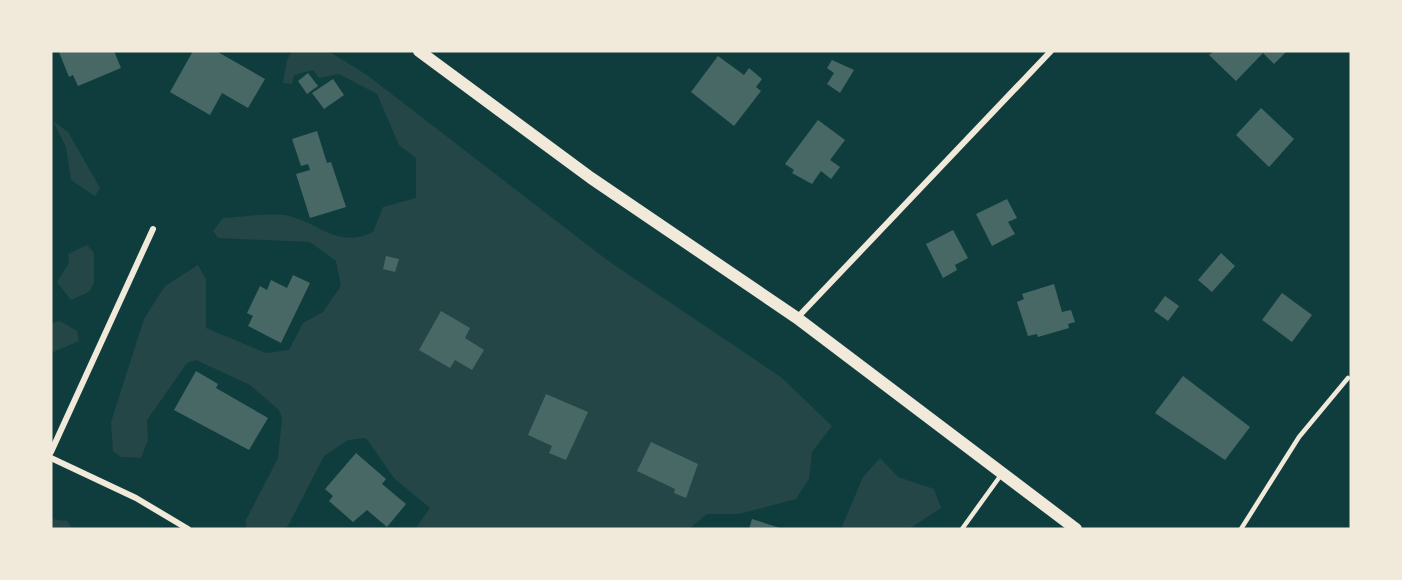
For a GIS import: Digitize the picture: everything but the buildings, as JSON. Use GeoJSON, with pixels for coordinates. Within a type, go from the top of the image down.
{"type":"FeatureCollection","features":[{"type":"Feature","properties":{"kind":"main road"},"geometry":{"type":"LineString","coordinates":[[420,51],[591,178],[797,318],[1073,528]]}},
{"type":"Feature","properties":{"kind":"street"},"geometry":{"type":"LineString","coordinates":[[797,318],[1051,51]]}},
{"type":"Feature","properties":{"kind":"street"},"geometry":{"type":"LineString","coordinates":[[51,452],[153,229]]}},
{"type":"Feature","properties":{"kind":"street"},"geometry":{"type":"LineString","coordinates":[[51,458],[136,498],[188,529]]}},
{"type":"Feature","properties":{"kind":"lane"},"geometry":{"type":"LineString","coordinates":[[1241,529],[1299,437],[1348,378]]}},
{"type":"Feature","properties":{"kind":"lane"},"geometry":{"type":"LineString","coordinates":[[962,529],[1002,473]]}},
{"type":"Feature","properties":{"kind":"shaded area"},"geometry":{"type":"Polygon","coordinates":[[[292,51],[328,51],[367,75],[607,260],[782,378],[832,426],[812,452],[809,479],[796,499],[739,514],[707,514],[689,529],[415,529],[430,508],[394,478],[366,438],[348,440],[324,456],[288,526],[282,529],[246,529],[246,520],[278,458],[282,418],[279,410],[250,385],[196,360],[187,363],[147,420],[148,440],[141,458],[121,457],[113,451],[111,422],[144,319],[165,286],[198,265],[206,279],[206,328],[266,353],[289,350],[303,323],[323,312],[341,286],[336,261],[310,242],[218,238],[213,231],[223,218],[282,215],[300,220],[339,237],[361,237],[373,232],[383,207],[416,198],[416,158],[399,145],[377,94],[339,74],[319,78],[313,70],[294,75],[292,84],[283,83],[287,60],[292,51]]]}},
{"type":"Feature","properties":{"kind":"shaded area"},"geometry":{"type":"Polygon","coordinates":[[[53,121],[68,132],[100,188],[95,196],[71,180],[66,147],[53,121]]]}},
{"type":"Feature","properties":{"kind":"shaded area"},"geometry":{"type":"Polygon","coordinates":[[[87,245],[94,253],[94,283],[89,292],[71,300],[57,282],[69,263],[68,254],[87,245]]]}},
{"type":"Feature","properties":{"kind":"shaded area"},"geometry":{"type":"Polygon","coordinates":[[[60,321],[77,331],[79,341],[51,353],[51,323],[60,321]]]}},
{"type":"Feature","properties":{"kind":"shaded area"},"geometry":{"type":"Polygon","coordinates":[[[880,458],[898,477],[934,489],[941,508],[909,529],[841,529],[863,477],[880,458]]]}},
{"type":"Feature","properties":{"kind":"shaded area"},"geometry":{"type":"Polygon","coordinates":[[[51,519],[67,521],[73,529],[51,529],[51,519]]]}}]}
